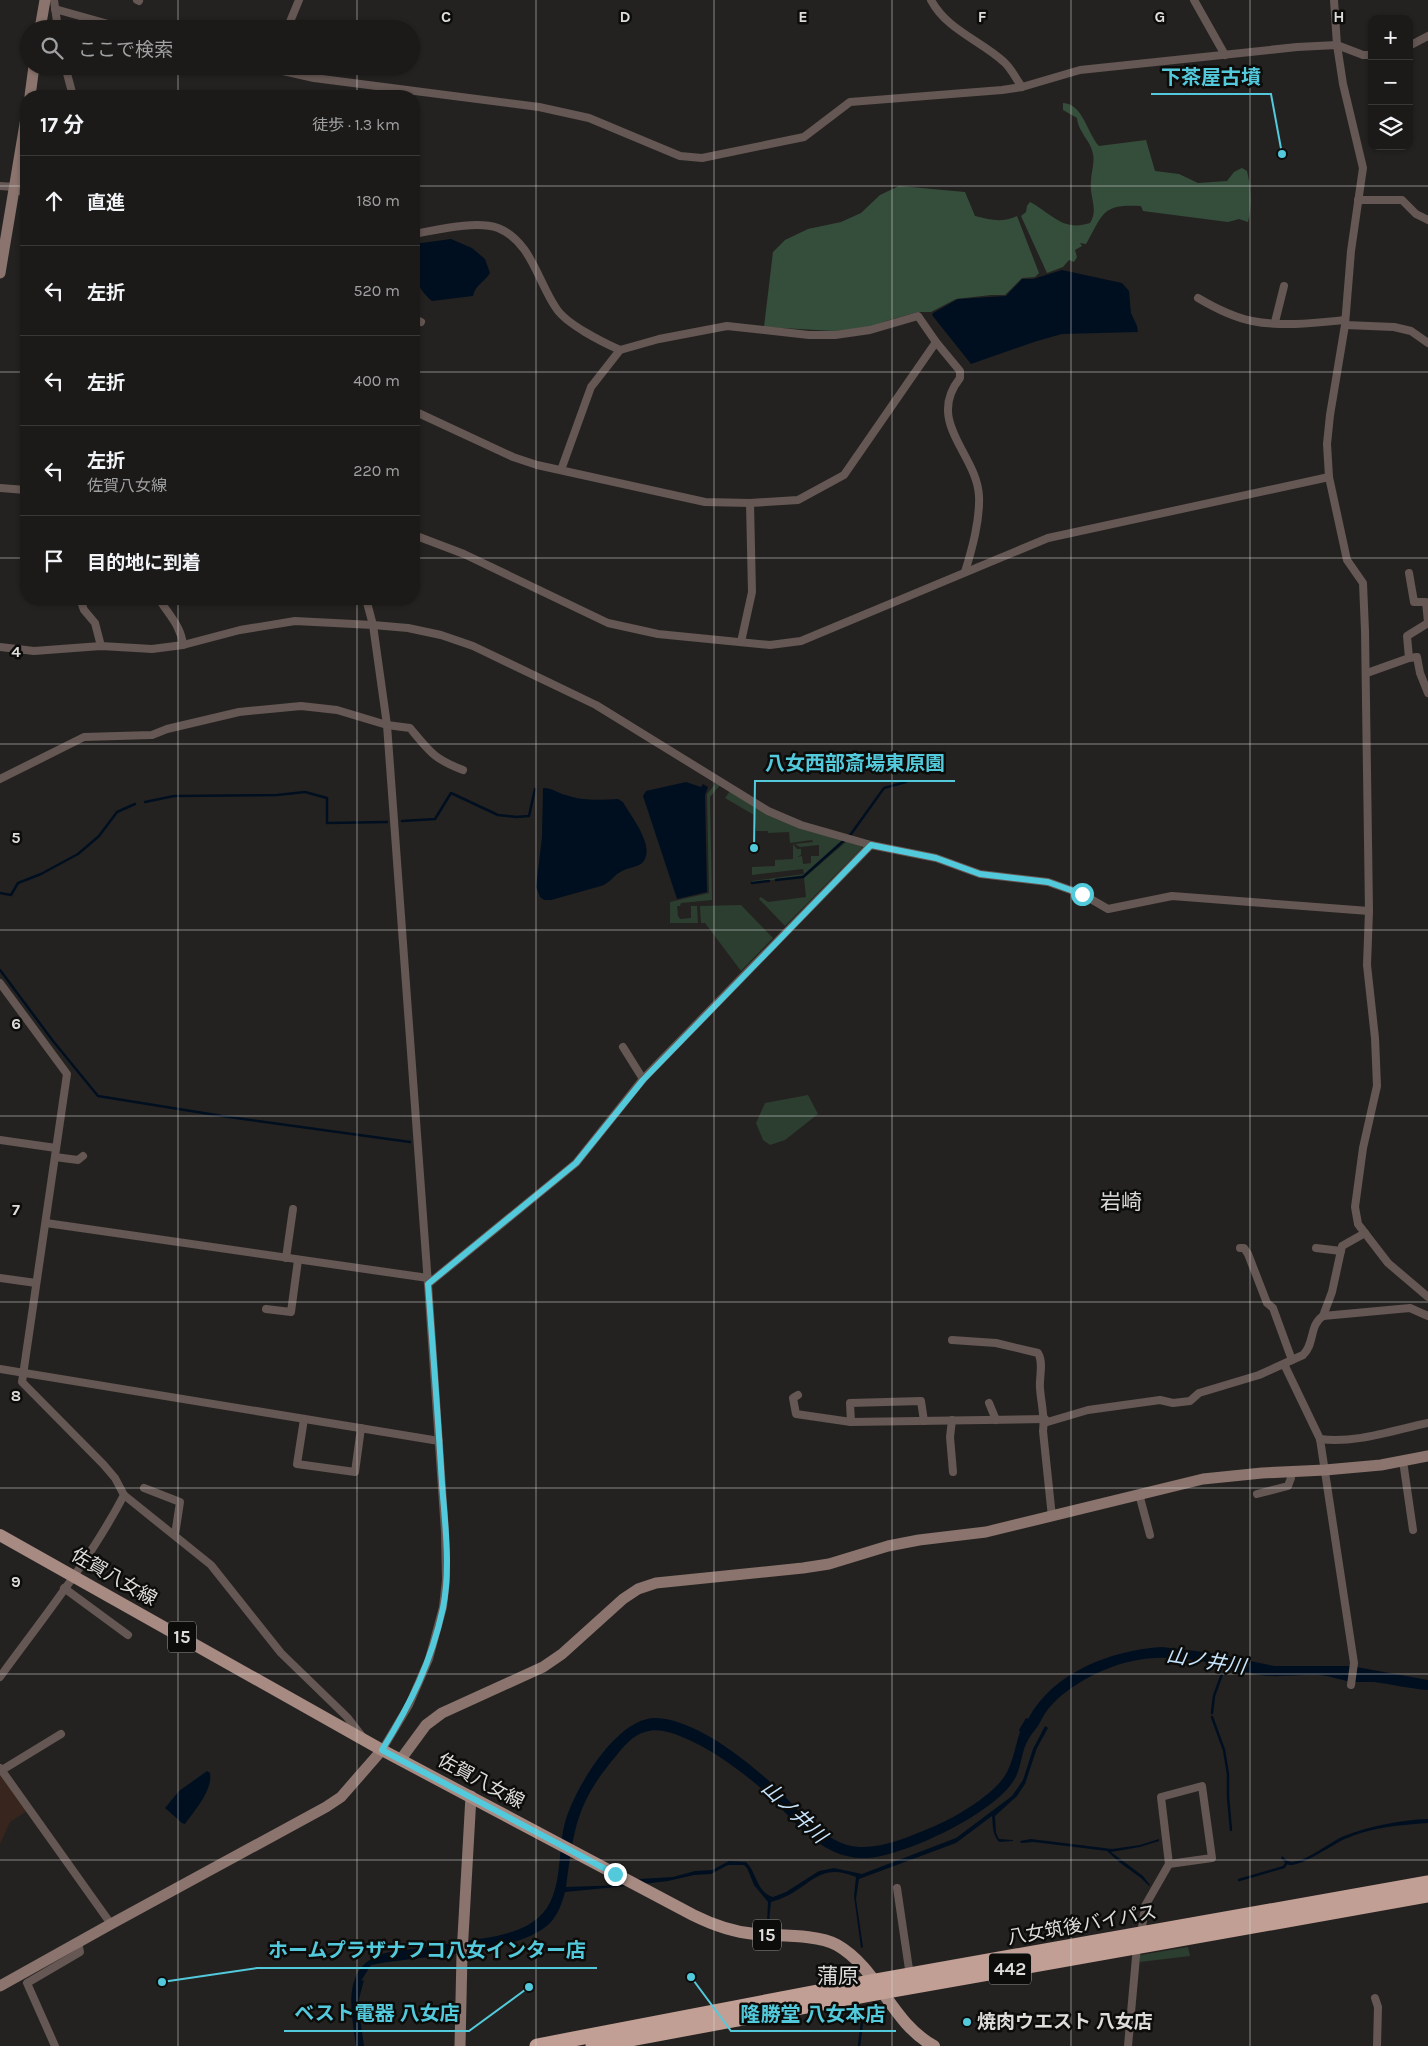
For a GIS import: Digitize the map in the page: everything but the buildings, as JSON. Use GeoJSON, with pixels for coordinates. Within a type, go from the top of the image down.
{"type":"FeatureCollection","features":[{"type":"Feature","properties":{"kind":"highway","name":"八女筑後バイパス"},"geometry":{"type":"LineString","coordinates":[[538,2046],[1139,1941],[1428,1883]]}},
{"type":"Feature","properties":{"kind":"highway","name":"八女筑後バイパス"},"geometry":{"type":"LineString","coordinates":[[593,2046],[879,1986],[910,1976],[1428,1895]]}},
{"type":"Feature","properties":{"kind":"main road","name":"佐賀八女線"},"geometry":{"type":"LineString","coordinates":[[0,1535],[382,1750],[714,1925],[752,1934],[818,1939],[835,1944],[854,1956],[879,1986],[894,2010],[907,2024],[934,2046]]}},
{"type":"Feature","properties":{"kind":"street"},"geometry":{"type":"LineString","coordinates":[[291,20],[299,0]]}},
{"type":"Feature","properties":{"kind":"street"},"geometry":{"type":"LineString","coordinates":[[931,0],[936,10],[955,28],[1005,63],[1022,87]]}},
{"type":"Feature","properties":{"kind":"street"},"geometry":{"type":"LineString","coordinates":[[1194,0],[1225,56]]}},
{"type":"Feature","properties":{"kind":"street"},"geometry":{"type":"LineString","coordinates":[[1334,0],[1337,45],[1343,84],[1363,168],[1351,251],[1345,323],[1327,444],[1329,477],[1347,560],[1363,583],[1367,673],[1369,911],[1367,965],[1375,1038],[1377,1086],[1360,1164],[1355,1208],[1358,1224],[1388,1263],[1428,1297]]}},
{"type":"Feature","properties":{"kind":"street"},"geometry":{"type":"LineString","coordinates":[[41,20],[44,1],[55,9],[94,20]]}},
{"type":"Feature","properties":{"kind":"street"},"geometry":{"type":"LineString","coordinates":[[55,9],[57,20]]}},
{"type":"Feature","properties":{"kind":"street"},"geometry":{"type":"LineString","coordinates":[[1413,44],[1428,36]]}},
{"type":"Feature","properties":{"kind":"street"},"geometry":{"type":"LineString","coordinates":[[420,92],[540,108],[589,118],[680,156],[702,158],[804,137],[850,102],[1002,90],[1022,87],[1080,70],[1297,47],[1337,45],[1363,55],[1368,55]]}},
{"type":"Feature","properties":{"kind":"street"},"geometry":{"type":"LineString","coordinates":[[31,90],[33,75]]}},
{"type":"Feature","properties":{"kind":"street"},"geometry":{"type":"LineString","coordinates":[[67,75],[71,90]]}},
{"type":"Feature","properties":{"kind":"street"},"geometry":{"type":"LineString","coordinates":[[302,75],[404,90]]}},
{"type":"Feature","properties":{"kind":"street"},"geometry":{"type":"LineString","coordinates":[[0,186],[19,190],[5,214],[0,273]]}},
{"type":"Feature","properties":{"kind":"street"},"geometry":{"type":"LineString","coordinates":[[1358,200],[1402,200],[1416,214],[1428,220]]}},
{"type":"Feature","properties":{"kind":"street"},"geometry":{"type":"LineString","coordinates":[[420,233],[476,225],[498,228],[515,239],[526,253],[556,309],[575,325],[620,350]]}},
{"type":"Feature","properties":{"kind":"street"},"geometry":{"type":"LineString","coordinates":[[1275,322],[1284,286]]}},
{"type":"Feature","properties":{"kind":"street"},"geometry":{"type":"LineString","coordinates":[[1198,298],[1220,310],[1254,321],[1345,323],[1402,329],[1411,331],[1428,343]]}},
{"type":"Feature","properties":{"kind":"street"},"geometry":{"type":"LineString","coordinates":[[561,470],[591,388],[620,350],[659,339],[727,326],[809,336],[835,335],[870,330],[918,316],[960,371],[960,378],[952,388],[948,401],[950,422],[954,437],[975,478],[979,496],[977,518],[965,572]]}},
{"type":"Feature","properties":{"kind":"street"},"geometry":{"type":"LineString","coordinates":[[420,414],[513,458],[561,470],[705,502],[750,503],[798,500],[844,475],[936,342]]}},
{"type":"Feature","properties":{"kind":"street"},"geometry":{"type":"LineString","coordinates":[[420,536],[464,554],[608,623],[658,634],[770,645],[801,641],[1048,538],[1329,477]]}},
{"type":"Feature","properties":{"kind":"street"},"geometry":{"type":"LineString","coordinates":[[0,488],[20,490]]}},
{"type":"Feature","properties":{"kind":"street"},"geometry":{"type":"LineString","coordinates":[[741,642],[752,592],[750,503]]}},
{"type":"Feature","properties":{"kind":"street"},"geometry":{"type":"LineString","coordinates":[[1409,573],[1414,602],[1426,602],[1428,623],[1407,636],[1410,658]]}},
{"type":"Feature","properties":{"kind":"street"},"geometry":{"type":"LineString","coordinates":[[82,605],[95,623],[101,646]]}},
{"type":"Feature","properties":{"kind":"street"},"geometry":{"type":"LineString","coordinates":[[163,605],[182,634],[183,645]]}},
{"type":"Feature","properties":{"kind":"street"},"geometry":{"type":"LineString","coordinates":[[0,1986],[341,1797],[382,1750],[409,1706],[426,1667],[443,1607],[446,1580],[445,1534],[387,726],[373,625],[368,605]]}},
{"type":"Feature","properties":{"kind":"street"},"geometry":{"type":"LineString","coordinates":[[0,647],[34,651],[101,646],[152,649],[183,645],[240,630],[295,621],[408,628],[441,635],[473,646],[596,705],[634,726],[768,811],[801,825],[871,845],[936,858],[980,874],[1048,882],[1082,894],[1108,910],[1172,896],[1369,911]]}},
{"type":"Feature","properties":{"kind":"street"},"geometry":{"type":"LineString","coordinates":[[1367,673],[1417,657],[1425,677],[1428,693]]}},
{"type":"Feature","properties":{"kind":"street"},"geometry":{"type":"LineString","coordinates":[[0,779],[84,737],[152,735],[167,729],[239,712],[301,706],[336,710],[387,726],[410,728],[435,757],[443,763],[463,770]]}},
{"type":"Feature","properties":{"kind":"street"},"geometry":{"type":"LineString","coordinates":[[46,1224],[286,1258],[428,1281],[576,1163],[643,1080],[871,845]]}},
{"type":"Feature","properties":{"kind":"street"},"geometry":{"type":"LineString","coordinates":[[0,983],[67,1074],[22,1382],[103,1464],[115,1478],[124,1495],[211,1565],[282,1653],[347,1717],[364,1739]]}},
{"type":"Feature","properties":{"kind":"street"},"geometry":{"type":"LineString","coordinates":[[623,1048],[643,1080]]}},
{"type":"Feature","properties":{"kind":"street"},"geometry":{"type":"LineString","coordinates":[[0,1140],[56,1152],[78,1160],[83,1156]]}},
{"type":"Feature","properties":{"kind":"street"},"geometry":{"type":"LineString","coordinates":[[286,1258],[293,1209]]}},
{"type":"Feature","properties":{"kind":"street"},"geometry":{"type":"LineString","coordinates":[[798,1394],[793,1398],[796,1414],[819,1419],[851,1422],[1044,1421],[1088,1410],[1160,1400],[1173,1403],[1190,1401],[1199,1393],[1258,1375],[1292,1360],[1308,1350],[1315,1325],[1323,1316],[1332,1292],[1342,1246],[1365,1233]]}},
{"type":"Feature","properties":{"kind":"street"},"geometry":{"type":"LineString","coordinates":[[1240,1248],[1244,1248],[1248,1254],[1267,1303],[1271,1304],[1292,1360]]}},
{"type":"Feature","properties":{"kind":"street"},"geometry":{"type":"LineString","coordinates":[[1316,1248],[1341,1251]]}},
{"type":"Feature","properties":{"kind":"street"},"geometry":{"type":"LineString","coordinates":[[266,1309],[290,1312],[298,1260]]}},
{"type":"Feature","properties":{"kind":"street"},"geometry":{"type":"LineString","coordinates":[[0,1278],[36,1283]]}},
{"type":"Feature","properties":{"kind":"street"},"geometry":{"type":"LineString","coordinates":[[1323,1316],[1410,1308],[1428,1316]]}},
{"type":"Feature","properties":{"kind":"street"},"geometry":{"type":"LineString","coordinates":[[952,1340],[996,1343],[1038,1353],[1041,1358],[1040,1387],[1044,1421],[1043,1431],[1052,1517]]}},
{"type":"Feature","properties":{"kind":"street"},"geometry":{"type":"LineString","coordinates":[[1284,1364],[1320,1439],[1354,1663],[1351,1684]]}},
{"type":"Feature","properties":{"kind":"street"},"geometry":{"type":"LineString","coordinates":[[0,1369],[439,1441]]}},
{"type":"Feature","properties":{"kind":"street"},"geometry":{"type":"LineString","coordinates":[[851,1422],[850,1403],[921,1401],[924,1421]]}},
{"type":"Feature","properties":{"kind":"street"},"geometry":{"type":"LineString","coordinates":[[989,1403],[996,1420]]}},
{"type":"Feature","properties":{"kind":"street"},"geometry":{"type":"LineString","coordinates":[[304,1419],[298,1464],[355,1472],[361,1428]]}},
{"type":"Feature","properties":{"kind":"street"},"geometry":{"type":"LineString","coordinates":[[952,1420],[950,1437],[953,1472]]}},
{"type":"Feature","properties":{"kind":"street"},"geometry":{"type":"LineString","coordinates":[[1320,1439],[1333,1441],[1428,1423]]}},
{"type":"Feature","properties":{"kind":"street"},"geometry":{"type":"LineString","coordinates":[[401,1759],[426,1724],[442,1713],[543,1668],[562,1654],[593,1624],[638,1588],[656,1582],[829,1564],[903,1543],[986,1532],[1203,1479],[1325,1470],[1404,1461],[1428,1456]]}},
{"type":"Feature","properties":{"kind":"street"},"geometry":{"type":"LineString","coordinates":[[1404,1461],[1413,1530]]}},
{"type":"Feature","properties":{"kind":"street"},"geometry":{"type":"LineString","coordinates":[[1257,1494],[1288,1486],[1291,1478],[1290,1472]]}},
{"type":"Feature","properties":{"kind":"street"},"geometry":{"type":"LineString","coordinates":[[144,1488],[180,1502],[175,1535]]}},
{"type":"Feature","properties":{"kind":"street"},"geometry":{"type":"LineString","coordinates":[[1139,1494],[1150,1535]]}},
{"type":"Feature","properties":{"kind":"street"},"geometry":{"type":"LineString","coordinates":[[0,1678],[112,1519],[124,1495]]}},
{"type":"Feature","properties":{"kind":"street"},"geometry":{"type":"LineString","coordinates":[[64,1588],[128,1635]]}},
{"type":"Feature","properties":{"kind":"street"},"geometry":{"type":"LineString","coordinates":[[61,1734],[1,1769],[110,1924]]}},
{"type":"Feature","properties":{"kind":"street"},"geometry":{"type":"LineString","coordinates":[[1128,2046],[1139,1941],[1145,1906],[1169,1864],[1160,1797],[1202,1786],[1212,1858],[1169,1864]]}},
{"type":"Feature","properties":{"kind":"street"},"geometry":{"type":"LineString","coordinates":[[460,2046],[462,1954],[471,1796]]}},
{"type":"Feature","properties":{"kind":"street"},"geometry":{"type":"LineString","coordinates":[[897,1888],[910,1976]]}},
{"type":"Feature","properties":{"kind":"street"},"geometry":{"type":"LineString","coordinates":[[55,2046],[27,1983],[80,1952],[78,1942]]}},
{"type":"Feature","properties":{"kind":"street"},"geometry":{"type":"LineString","coordinates":[[1375,1998],[1378,2008],[1377,2046]]}},
{"type":"Feature","properties":{"kind":"shaded area"},"geometry":{"type":"Polygon","coordinates":[[[0,1774],[27,1811],[10,1822],[0,1844],[0,1774]]]}},
{"type":"Feature","properties":{"kind":"green space"},"geometry":{"type":"Polygon","coordinates":[[[1063,103],[1075,108],[1099,146],[1146,140],[1155,171],[1179,174],[1198,183],[1227,181],[1234,172],[1242,168],[1247,171],[1250,196],[1248,222],[1239,219],[1228,222],[1143,211],[1141,206],[1118,207],[1105,213],[1086,244],[1080,243],[1082,246],[1075,250],[1077,257],[1074,262],[1069,260],[1063,267],[1047,273],[1021,216],[1026,212],[1030,202],[1058,220],[1072,225],[1090,223],[1094,213],[1091,187],[1094,161],[1092,149],[1080,128],[1077,118],[1063,110],[1063,103]]]}},
{"type":"Feature","properties":{"kind":"green space"},"geometry":{"type":"Polygon","coordinates":[[[899,186],[965,192],[975,216],[991,220],[1001,220],[1017,216],[1039,273],[1035,277],[1022,278],[1005,295],[956,299],[931,312],[918,312],[886,321],[870,328],[834,331],[764,327],[773,252],[785,240],[808,229],[841,222],[861,213],[880,195],[899,186]]]}},
{"type":"Feature","properties":{"kind":"green space"},"geometry":{"type":"Polygon","coordinates":[[[716,783],[720,785],[710,797],[712,900],[681,903],[680,906],[677,906],[680,919],[691,918],[691,906],[697,906],[698,923],[670,923],[670,902],[709,893],[707,794],[716,783]]]}},
{"type":"Feature","properties":{"kind":"green space"},"geometry":{"type":"Polygon","coordinates":[[[730,791],[845,840],[805,875],[752,883],[752,881],[804,874],[803,869],[752,875],[752,867],[775,866],[775,860],[793,859],[793,844],[797,849],[801,849],[801,855],[797,857],[802,856],[803,864],[811,863],[811,856],[819,856],[819,845],[800,847],[795,844],[813,842],[812,840],[790,843],[789,832],[768,833],[768,831],[756,831],[754,815],[725,798],[730,791]]]}},
{"type":"Feature","properties":{"kind":"green space"},"geometry":{"type":"Polygon","coordinates":[[[847,841],[861,845],[862,848],[785,926],[759,899],[761,897],[768,902],[806,897],[804,878],[847,841]]]}},
{"type":"Feature","properties":{"kind":"green space"},"geometry":{"type":"Polygon","coordinates":[[[741,905],[773,938],[741,971],[705,923],[701,923],[700,906],[741,905]]]}},
{"type":"Feature","properties":{"kind":"green space"},"geometry":{"type":"Polygon","coordinates":[[[808,1095],[818,1114],[785,1140],[770,1145],[763,1140],[756,1123],[765,1103],[808,1095]]]}},
{"type":"Feature","properties":{"kind":"green space"},"geometry":{"type":"Polygon","coordinates":[[[1188,1947],[1190,1956],[1140,1962],[1140,1955],[1188,1947]]]}},
{"type":"Feature","properties":{"kind":"water"},"geometry":{"type":"Polygon","coordinates":[[[451,239],[472,248],[485,259],[490,273],[476,289],[473,296],[432,301],[425,295],[420,287],[420,243],[451,239]]]}},
{"type":"Feature","properties":{"kind":"water"},"geometry":{"type":"Polygon","coordinates":[[[1062,270],[1122,283],[1129,291],[1131,313],[1138,332],[1062,334],[971,364],[932,315],[958,299],[1006,296],[1022,279],[1033,279],[1062,270]]]}},
{"type":"Feature","properties":{"kind":"water"},"geometry":{"type":"Polygon","coordinates":[[[686,782],[701,787],[703,784],[708,787],[705,795],[707,892],[677,899],[643,796],[646,791],[686,782]]]}},
{"type":"Feature","properties":{"kind":"water"},"geometry":{"type":"Polygon","coordinates":[[[543,788],[578,798],[618,799],[623,802],[637,824],[645,842],[646,858],[641,864],[622,871],[601,886],[551,900],[544,900],[540,897],[536,887],[542,837],[543,788]]]}},
{"type":"Feature","properties":{"kind":"water","name":"山ノ井川"},"geometry":{"type":"Polygon","coordinates":[[[1162,1647],[1212,1653],[1274,1666],[1351,1666],[1428,1680],[1428,1690],[1374,1682],[1352,1682],[1319,1675],[1259,1675],[1211,1663],[1178,1658],[1145,1659],[1124,1663],[1104,1670],[1074,1686],[1049,1708],[1027,1741],[1014,1780],[1004,1793],[988,1806],[948,1831],[925,1841],[903,1850],[867,1858],[849,1857],[818,1843],[756,1784],[730,1764],[692,1741],[664,1731],[645,1732],[632,1739],[622,1749],[592,1788],[579,1817],[575,1832],[566,1887],[627,1886],[565,1892],[561,1905],[550,1923],[535,1934],[515,1942],[466,1952],[371,1965],[361,1981],[364,1980],[358,2003],[364,2046],[356,2046],[351,2003],[352,1989],[362,1966],[373,1958],[389,1952],[500,1935],[521,1928],[539,1917],[553,1896],[559,1871],[563,1831],[571,1805],[600,1756],[627,1729],[641,1721],[656,1718],[670,1720],[701,1732],[716,1740],[757,1770],[821,1831],[846,1845],[860,1847],[878,1846],[905,1838],[939,1824],[970,1807],[998,1785],[1010,1766],[1019,1730],[1026,1718],[1028,1719],[1052,1688],[1068,1676],[1086,1666],[1123,1653],[1162,1647]]]}},
{"type":"Feature","properties":{"kind":"water"},"geometry":{"type":"Polygon","coordinates":[[[1045,1726],[1048,1728],[1037,1748],[1025,1784],[1017,1796],[995,1816],[996,1833],[999,1839],[1013,1841],[999,1842],[994,1833],[992,1816],[956,1843],[859,1879],[856,1899],[863,1947],[861,1948],[854,1896],[856,1877],[845,1873],[827,1873],[812,1879],[789,1895],[771,1902],[769,1922],[766,1927],[764,1926],[767,1922],[768,1902],[754,1885],[744,1865],[728,1865],[711,1874],[694,1875],[668,1881],[643,1884],[639,1879],[673,1877],[695,1871],[712,1870],[729,1861],[746,1862],[763,1891],[773,1897],[786,1892],[819,1871],[834,1868],[862,1874],[956,1838],[1012,1796],[1023,1780],[1033,1749],[1045,1726]]]}},
{"type":"Feature","properties":{"kind":"water"},"geometry":{"type":"Polygon","coordinates":[[[207,1771],[210,1773],[210,1779],[206,1793],[185,1824],[182,1823],[165,1808],[179,1791],[207,1771]]]}},
{"type":"Feature","properties":{"kind":"water"},"geometry":{"type":"Polygon","coordinates":[[[1428,1819],[1428,1823],[1386,1827],[1355,1835],[1310,1859],[1296,1864],[1286,1864],[1281,1859],[1282,1856],[1290,1862],[1298,1861],[1344,1836],[1375,1826],[1428,1819]]]}},
{"type":"Feature","properties":{"kind":"water"},"geometry":{"type":"Polygon","coordinates":[[[1031,1839],[1112,1849],[1140,1845],[1159,1839],[1159,1841],[1140,1847],[1111,1852],[1143,1876],[1149,1886],[1107,1851],[1034,1842],[1021,1843],[1020,1841],[1031,1839]]]}},
{"type":"Feature","properties":{"kind":"waterway"},"geometry":{"type":"LineString","coordinates":[[776,880],[803,877],[851,834],[884,788],[906,782]]}},
{"type":"Feature","properties":{"kind":"waterway"},"geometry":{"type":"LineString","coordinates":[[402,821],[435,819],[451,793],[498,815],[529,816],[535,789]]}},
{"type":"Feature","properties":{"kind":"waterway"},"geometry":{"type":"LineString","coordinates":[[145,802],[174,796],[277,795],[305,792],[327,798],[327,823],[387,822]]}},
{"type":"Feature","properties":{"kind":"waterway"},"geometry":{"type":"LineString","coordinates":[[0,893],[11,895],[18,883],[41,874],[78,854],[99,836],[117,812],[135,804]]}},
{"type":"Feature","properties":{"kind":"waterway"},"geometry":{"type":"LineString","coordinates":[[752,883],[769,881]]}},
{"type":"Feature","properties":{"kind":"waterway"},"geometry":{"type":"LineString","coordinates":[[0,970],[53,1041],[98,1096],[222,1116],[410,1142]]}},
{"type":"Feature","properties":{"kind":"waterway","name":"山ノ井川"},"geometry":{"type":"LineString","coordinates":[[1212,1713],[1214,1696],[1222,1674]]}},
{"type":"Feature","properties":{"kind":"waterway"},"geometry":{"type":"LineString","coordinates":[[1212,1717],[1224,1750],[1228,1774],[1231,1830]]}},
{"type":"Feature","properties":{"kind":"waterway"},"geometry":{"type":"LineString","coordinates":[[1239,1880],[1284,1867],[1287,1862]]}},
{"type":"Feature","properties":{"kind":"waterway"},"geometry":{"type":"LineString","coordinates":[[859,2046],[863,2014]]}},
{"type":"Feature","properties":{"kind":"place","name":"下茶屋古墳"},"geometry":{"type":"Point","coordinates":[1282,154]}},
{"type":"Feature","properties":{"kind":"place","name":"八女西部斎場東原園"},"geometry":{"type":"Point","coordinates":[754,848]}},
{"type":"Feature","properties":{"kind":"place","name":"隆勝堂 八女本店"},"geometry":{"type":"Point","coordinates":[691,1977]}},
{"type":"Feature","properties":{"kind":"place","name":"ホームプラザナフコ八女インター店"},"geometry":{"type":"Point","coordinates":[162,1982]}},
{"type":"Feature","properties":{"kind":"place","name":"ベスト電器 八女店"},"geometry":{"type":"Point","coordinates":[529,1987]}},
{"type":"Feature","properties":{"kind":"place","name":"焼肉ウエスト 八女店"},"geometry":{"type":"Point","coordinates":[967,2022]}},
{"type":"Feature","properties":{"kind":"district","name":"岩崎"},"geometry":{"type":"Point","coordinates":[1121,1202]}},
{"type":"Feature","properties":{"kind":"district","name":"蒲原"},"geometry":{"type":"Point","coordinates":[838,1976]}},
{"type":"Feature","properties":{"kind":"route"},"geometry":{"type":"LineString","coordinates":[[615,1874],[382,1750],[409,1706],[429,1660],[443,1607],[446,1580],[445,1532],[428,1284],[576,1163],[643,1080],[871,845],[936,858],[980,874],[1048,882],[1082,894]]}}]}
